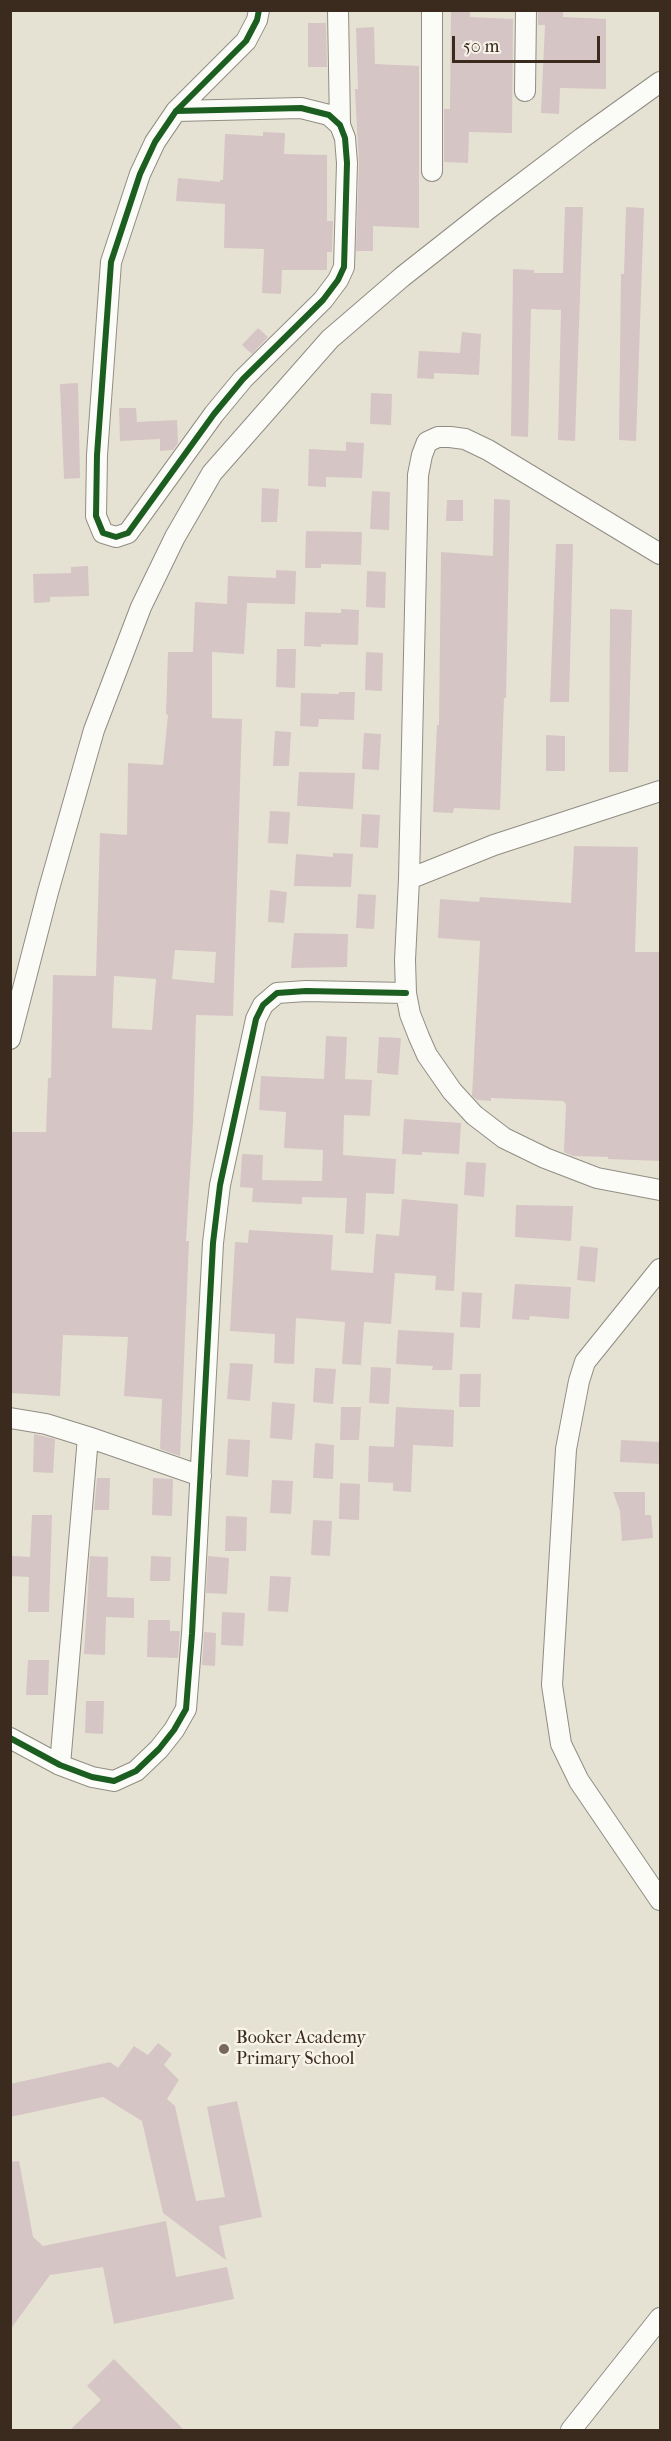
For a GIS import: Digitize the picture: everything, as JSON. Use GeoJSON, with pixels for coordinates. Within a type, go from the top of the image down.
{"type":"FeatureCollection","features":[{"type":"Feature","properties":{"kind":"street"},"geometry":{"type":"LineString","coordinates":[[176,111],[301,108],[329,115],[339,125],[345,138],[347,163],[344,267],[338,280],[323,300],[243,379],[214,414],[128,533],[116,537],[103,533],[96,516],[97,455],[111,262],[140,174],[155,142],[176,111],[246,41],[259,10]]}},
{"type":"Feature","properties":{"kind":"street"},"geometry":{"type":"LineString","coordinates":[[338,10],[339,125]]}},
{"type":"Feature","properties":{"kind":"street"},"geometry":{"type":"LineString","coordinates":[[432,10],[432,171]]}},
{"type":"Feature","properties":{"kind":"street"},"geometry":{"type":"LineString","coordinates":[[525,91],[526,10]]}},
{"type":"Feature","properties":{"kind":"street"},"geometry":{"type":"LineString","coordinates":[[10,1039],[48,892],[94,730],[141,607],[175,537],[212,473],[330,339],[487,210],[660,82]]}},
{"type":"Feature","properties":{"kind":"street"},"geometry":{"type":"LineString","coordinates":[[660,554],[488,450],[465,439],[450,436],[438,437],[427,442],[418,475],[409,879],[405,960],[406,993],[414,1025],[428,1055],[452,1090],[474,1115],[504,1138],[545,1158],[597,1178],[660,1190]]}},
{"type":"Feature","properties":{"kind":"street"},"geometry":{"type":"LineString","coordinates":[[409,879],[494,845],[660,791]]}},
{"type":"Feature","properties":{"kind":"street"},"geometry":{"type":"LineString","coordinates":[[10,1737],[60,1765],[92,1778],[114,1781],[136,1771],[159,1749],[174,1730],[186,1709],[213,1243],[220,1185],[256,1019],[263,1005],[278,993],[306,991],[406,993]]}},
{"type":"Feature","properties":{"kind":"street"},"geometry":{"type":"LineString","coordinates":[[660,1269],[585,1362],[579,1381],[566,1449],[552,1685],[561,1744],[579,1781],[660,1900]]}},
{"type":"Feature","properties":{"kind":"street"},"geometry":{"type":"LineString","coordinates":[[10,1418],[46,1424],[201,1476]]}},
{"type":"Feature","properties":{"kind":"street"},"geometry":{"type":"LineString","coordinates":[[60,1765],[87,1437]]}},
{"type":"Feature","properties":{"kind":"street"},"geometry":{"type":"LineString","coordinates":[[571,2430],[660,2318]]}},
{"type":"Feature","properties":{"kind":"building"},"geometry":{"type":"Polygon","coordinates":[[[451,10],[470,10],[470,17],[513,19],[512,133],[469,132],[468,163],[444,162],[444,109],[450,109],[451,10]]]}},
{"type":"Feature","properties":{"kind":"building"},"geometry":{"type":"Polygon","coordinates":[[[538,10],[563,10],[563,17],[606,19],[606,89],[560,88],[559,114],[541,113],[545,25],[538,25],[538,10]]]}},
{"type":"Feature","properties":{"kind":"building"},"geometry":{"type":"Polygon","coordinates":[[[308,23],[326,23],[327,67],[308,67],[308,23]]]}},
{"type":"Feature","properties":{"kind":"building"},"geometry":{"type":"Polygon","coordinates":[[[374,27],[375,64],[419,66],[419,228],[373,226],[373,251],[356,251],[359,163],[355,89],[358,89],[356,28],[374,27]]]}},
{"type":"Feature","properties":{"kind":"building"},"geometry":{"type":"Polygon","coordinates":[[[263,132],[285,133],[284,154],[327,155],[327,221],[333,221],[332,252],[327,252],[327,270],[282,270],[281,294],[262,293],[264,249],[224,248],[225,204],[176,201],[178,178],[220,182],[223,180],[225,134],[263,136],[263,132]]]}},
{"type":"Feature","properties":{"kind":"building"},"geometry":{"type":"Polygon","coordinates":[[[565,207],[583,207],[575,441],[558,440],[561,310],[531,309],[528,437],[511,436],[513,269],[534,270],[534,273],[563,273],[565,207]]]}},
{"type":"Feature","properties":{"kind":"building"},"geometry":{"type":"Polygon","coordinates":[[[626,207],[644,208],[636,441],[619,440],[621,274],[624,274],[626,207]]]}},
{"type":"Feature","properties":{"kind":"building"},"geometry":{"type":"Polygon","coordinates":[[[258,328],[268,337],[252,354],[242,345],[258,328]]]}},
{"type":"Feature","properties":{"kind":"building"},"geometry":{"type":"Polygon","coordinates":[[[462,332],[481,334],[479,375],[434,373],[434,379],[417,378],[419,351],[460,353],[462,332]]]}},
{"type":"Feature","properties":{"kind":"building"},"geometry":{"type":"Polygon","coordinates":[[[78,383],[80,478],[64,479],[60,384],[78,383]]]}},
{"type":"Feature","properties":{"kind":"building"},"geometry":{"type":"Polygon","coordinates":[[[371,393],[392,394],[391,425],[370,424],[371,393]]]}},
{"type":"Feature","properties":{"kind":"building"},"geometry":{"type":"Polygon","coordinates":[[[119,408],[136,408],[137,422],[177,420],[178,443],[173,450],[160,451],[160,439],[120,441],[119,408]]]}},
{"type":"Feature","properties":{"kind":"building"},"geometry":{"type":"Polygon","coordinates":[[[346,442],[364,443],[362,478],[326,477],[326,487],[308,486],[309,449],[346,451],[346,442]]]}},
{"type":"Feature","properties":{"kind":"building"},"geometry":{"type":"Polygon","coordinates":[[[262,488],[279,489],[277,522],[261,522],[262,488]]]}},
{"type":"Feature","properties":{"kind":"building"},"geometry":{"type":"Polygon","coordinates":[[[372,491],[390,492],[389,530],[370,529],[372,491]]]}},
{"type":"Feature","properties":{"kind":"building"},"geometry":{"type":"Polygon","coordinates":[[[494,499],[510,500],[506,698],[504,698],[500,810],[454,808],[453,813],[433,812],[437,725],[439,725],[441,552],[493,556],[494,499]]]}},
{"type":"Feature","properties":{"kind":"building"},"geometry":{"type":"Polygon","coordinates":[[[447,500],[463,500],[463,521],[446,521],[447,500]]]}},
{"type":"Feature","properties":{"kind":"building"},"geometry":{"type":"Polygon","coordinates":[[[306,531],[362,532],[361,565],[321,564],[321,568],[305,568],[306,531]]]}},
{"type":"Feature","properties":{"kind":"building"},"geometry":{"type":"Polygon","coordinates":[[[556,544],[573,544],[569,702],[550,702],[556,544]]]}},
{"type":"Feature","properties":{"kind":"building"},"geometry":{"type":"Polygon","coordinates":[[[88,566],[89,596],[50,597],[50,602],[34,603],[33,574],[71,573],[71,567],[88,566]]]}},
{"type":"Feature","properties":{"kind":"building"},"geometry":{"type":"Polygon","coordinates":[[[276,570],[296,571],[295,604],[247,603],[244,654],[212,652],[212,718],[242,719],[233,1016],[196,1015],[180,1456],[160,1449],[162,1399],[124,1396],[128,1337],[63,1335],[60,1396],[10,1393],[10,1132],[46,1132],[48,1078],[51,1078],[53,975],[96,976],[100,833],[127,835],[128,763],[163,765],[168,715],[166,714],[168,652],[193,652],[195,602],[227,604],[228,576],[276,578],[276,570]],[[175,950],[172,979],[214,983],[216,952],[175,950]],[[114,976],[112,1028],[152,1030],[156,979],[114,976]]]}},
{"type":"Feature","properties":{"kind":"building"},"geometry":{"type":"Polygon","coordinates":[[[367,571],[386,572],[385,608],[366,607],[367,571]]]}},
{"type":"Feature","properties":{"kind":"building"},"geometry":{"type":"Polygon","coordinates":[[[341,609],[359,610],[358,645],[304,646],[305,612],[341,613],[341,609]]]}},
{"type":"Feature","properties":{"kind":"building"},"geometry":{"type":"Polygon","coordinates":[[[610,609],[632,610],[628,772],[609,772],[610,609]]]}},
{"type":"Feature","properties":{"kind":"building"},"geometry":{"type":"Polygon","coordinates":[[[277,649],[296,649],[295,688],[276,687],[277,649]]]}},
{"type":"Feature","properties":{"kind":"building"},"geometry":{"type":"Polygon","coordinates":[[[366,652],[383,653],[382,691],[365,690],[366,652]]]}},
{"type":"Feature","properties":{"kind":"building"},"geometry":{"type":"Polygon","coordinates":[[[339,692],[355,692],[354,720],[319,719],[318,727],[300,726],[301,693],[339,694],[339,692]]]}},
{"type":"Feature","properties":{"kind":"building"},"geometry":{"type":"Polygon","coordinates":[[[275,731],[291,732],[289,766],[273,766],[275,731]]]}},
{"type":"Feature","properties":{"kind":"building"},"geometry":{"type":"Polygon","coordinates":[[[364,733],[381,734],[379,770],[362,769],[364,733]]]}},
{"type":"Feature","properties":{"kind":"building"},"geometry":{"type":"Polygon","coordinates":[[[546,735],[565,736],[565,771],[546,771],[546,735]]]}},
{"type":"Feature","properties":{"kind":"building"},"geometry":{"type":"Polygon","coordinates":[[[299,772],[355,773],[353,809],[297,806],[299,772]]]}},
{"type":"Feature","properties":{"kind":"building"},"geometry":{"type":"Polygon","coordinates":[[[270,811],[290,812],[288,844],[268,843],[270,811]]]}},
{"type":"Feature","properties":{"kind":"building"},"geometry":{"type":"Polygon","coordinates":[[[362,814],[380,815],[378,848],[360,847],[362,814]]]}},
{"type":"Feature","properties":{"kind":"building"},"geometry":{"type":"Polygon","coordinates":[[[574,846],[638,847],[635,952],[660,952],[660,1161],[573,1156],[564,1152],[566,1104],[563,1101],[491,1098],[491,1101],[477,1100],[472,1096],[480,941],[438,938],[440,899],[479,902],[480,897],[571,903],[574,846]]]}},
{"type":"Feature","properties":{"kind":"building"},"geometry":{"type":"Polygon","coordinates":[[[333,853],[353,854],[351,887],[294,886],[296,854],[333,857],[333,853]]]}},
{"type":"Feature","properties":{"kind":"building"},"geometry":{"type":"Polygon","coordinates":[[[270,890],[287,892],[284,923],[268,922],[270,890]]]}},
{"type":"Feature","properties":{"kind":"building"},"geometry":{"type":"Polygon","coordinates":[[[358,894],[376,895],[374,929],[356,928],[358,894]]]}},
{"type":"Feature","properties":{"kind":"building"},"geometry":{"type":"Polygon","coordinates":[[[294,933],[348,934],[347,967],[291,968],[294,933]]]}},
{"type":"Feature","properties":{"kind":"building"},"geometry":{"type":"Polygon","coordinates":[[[326,1036],[347,1037],[345,1079],[372,1080],[370,1116],[344,1115],[343,1155],[396,1159],[394,1194],[366,1193],[364,1234],[345,1233],[347,1198],[302,1197],[302,1204],[252,1202],[253,1188],[240,1187],[242,1154],[263,1155],[262,1180],[322,1181],[323,1150],[284,1148],[286,1112],[259,1110],[261,1076],[324,1079],[326,1036]]]}},
{"type":"Feature","properties":{"kind":"building"},"geometry":{"type":"Polygon","coordinates":[[[379,1037],[401,1038],[398,1075],[377,1073],[379,1037]]]}},
{"type":"Feature","properties":{"kind":"building"},"geometry":{"type":"Polygon","coordinates":[[[404,1119],[461,1123],[459,1154],[422,1152],[422,1155],[402,1154],[404,1119]]]}},
{"type":"Feature","properties":{"kind":"building"},"geometry":{"type":"Polygon","coordinates":[[[466,1162],[486,1163],[484,1197],[464,1195],[466,1162]]]}},
{"type":"Feature","properties":{"kind":"building"},"geometry":{"type":"Polygon","coordinates":[[[402,1199],[458,1204],[454,1291],[435,1290],[436,1276],[395,1273],[391,1324],[364,1322],[361,1365],[342,1364],[345,1322],[296,1318],[294,1364],[274,1363],[275,1334],[230,1331],[235,1242],[248,1243],[249,1230],[333,1235],[331,1270],[373,1273],[376,1234],[399,1236],[402,1199]]]}},
{"type":"Feature","properties":{"kind":"building"},"geometry":{"type":"Polygon","coordinates":[[[516,1205],[573,1206],[571,1241],[515,1237],[516,1205]]]}},
{"type":"Feature","properties":{"kind":"building"},"geometry":{"type":"Polygon","coordinates":[[[580,1246],[598,1248],[595,1282],[577,1280],[580,1246]]]}},
{"type":"Feature","properties":{"kind":"building"},"geometry":{"type":"Polygon","coordinates":[[[515,1284],[571,1287],[569,1319],[530,1316],[529,1320],[512,1319],[515,1284]]]}},
{"type":"Feature","properties":{"kind":"building"},"geometry":{"type":"Polygon","coordinates":[[[462,1292],[482,1293],[480,1328],[460,1327],[462,1292]]]}},
{"type":"Feature","properties":{"kind":"building"},"geometry":{"type":"Polygon","coordinates":[[[398,1330],[454,1333],[452,1370],[432,1370],[433,1366],[396,1364],[398,1330]]]}},
{"type":"Feature","properties":{"kind":"building"},"geometry":{"type":"Polygon","coordinates":[[[230,1363],[253,1364],[250,1401],[227,1399],[230,1363]]]}},
{"type":"Feature","properties":{"kind":"building"},"geometry":{"type":"Polygon","coordinates":[[[371,1367],[391,1368],[389,1404],[369,1403],[371,1367]]]}},
{"type":"Feature","properties":{"kind":"building"},"geometry":{"type":"Polygon","coordinates":[[[315,1368],[336,1369],[333,1404],[313,1402],[315,1368]]]}},
{"type":"Feature","properties":{"kind":"building"},"geometry":{"type":"Polygon","coordinates":[[[460,1374],[481,1374],[480,1407],[459,1407],[460,1374]]]}},
{"type":"Feature","properties":{"kind":"building"},"geometry":{"type":"Polygon","coordinates":[[[272,1402],[295,1404],[292,1440],[270,1438],[272,1402]]]}},
{"type":"Feature","properties":{"kind":"building"},"geometry":{"type":"Polygon","coordinates":[[[341,1407],[361,1407],[359,1440],[340,1440],[341,1407]]]}},
{"type":"Feature","properties":{"kind":"building"},"geometry":{"type":"Polygon","coordinates":[[[396,1407],[454,1410],[453,1447],[413,1445],[411,1492],[393,1491],[393,1483],[368,1482],[369,1446],[394,1447],[396,1407]]]}},
{"type":"Feature","properties":{"kind":"building"},"geometry":{"type":"Polygon","coordinates":[[[34,1434],[55,1439],[53,1473],[33,1472],[34,1434]]]}},
{"type":"Feature","properties":{"kind":"building"},"geometry":{"type":"Polygon","coordinates":[[[228,1439],[250,1440],[248,1477],[226,1475],[228,1439]]]}},
{"type":"Feature","properties":{"kind":"building"},"geometry":{"type":"Polygon","coordinates":[[[621,1440],[660,1442],[660,1464],[620,1462],[621,1440]]]}},
{"type":"Feature","properties":{"kind":"building"},"geometry":{"type":"Polygon","coordinates":[[[315,1443],[334,1445],[333,1479],[313,1478],[315,1443]]]}},
{"type":"Feature","properties":{"kind":"building"},"geometry":{"type":"Polygon","coordinates":[[[97,1478],[110,1478],[109,1510],[94,1510],[97,1478]]]}},
{"type":"Feature","properties":{"kind":"building"},"geometry":{"type":"Polygon","coordinates":[[[153,1478],[173,1479],[172,1516],[152,1515],[153,1478]]]}},
{"type":"Feature","properties":{"kind":"building"},"geometry":{"type":"Polygon","coordinates":[[[272,1480],[293,1481],[291,1514],[270,1513],[272,1480]]]}},
{"type":"Feature","properties":{"kind":"building"},"geometry":{"type":"Polygon","coordinates":[[[340,1483],[360,1484],[359,1520],[339,1519],[340,1483]]]}},
{"type":"Feature","properties":{"kind":"building"},"geometry":{"type":"Polygon","coordinates":[[[613,1492],[645,1492],[645,1515],[651,1515],[653,1538],[622,1541],[620,1511],[613,1492]]]}},
{"type":"Feature","properties":{"kind":"building"},"geometry":{"type":"Polygon","coordinates":[[[32,1515],[52,1515],[49,1612],[28,1612],[29,1577],[10,1576],[10,1556],[30,1557],[32,1515]]]}},
{"type":"Feature","properties":{"kind":"building"},"geometry":{"type":"Polygon","coordinates":[[[226,1516],[247,1517],[246,1551],[225,1551],[226,1516]]]}},
{"type":"Feature","properties":{"kind":"building"},"geometry":{"type":"Polygon","coordinates":[[[313,1520],[332,1521],[330,1556],[311,1555],[313,1520]]]}},
{"type":"Feature","properties":{"kind":"building"},"geometry":{"type":"Polygon","coordinates":[[[90,1556],[108,1557],[107,1597],[134,1598],[134,1618],[106,1617],[105,1655],[84,1654],[90,1556]]]}},
{"type":"Feature","properties":{"kind":"building"},"geometry":{"type":"Polygon","coordinates":[[[151,1556],[171,1557],[170,1581],[150,1581],[151,1556]]]}},
{"type":"Feature","properties":{"kind":"building"},"geometry":{"type":"Polygon","coordinates":[[[208,1556],[229,1558],[227,1594],[206,1593],[208,1556]]]}},
{"type":"Feature","properties":{"kind":"building"},"geometry":{"type":"Polygon","coordinates":[[[270,1576],[291,1577],[288,1612],[268,1611],[270,1576]]]}},
{"type":"Feature","properties":{"kind":"building"},"geometry":{"type":"Polygon","coordinates":[[[222,1612],[245,1613],[243,1646],[221,1645],[222,1612]]]}},
{"type":"Feature","properties":{"kind":"building"},"geometry":{"type":"Polygon","coordinates":[[[148,1620],[170,1620],[170,1631],[180,1631],[178,1658],[147,1657],[148,1620]]]}},
{"type":"Feature","properties":{"kind":"building"},"geometry":{"type":"Polygon","coordinates":[[[204,1632],[216,1633],[215,1666],[202,1665],[204,1632]]]}},
{"type":"Feature","properties":{"kind":"building"},"geometry":{"type":"Polygon","coordinates":[[[28,1660],[49,1660],[48,1695],[26,1695],[28,1660]]]}},
{"type":"Feature","properties":{"kind":"building"},"geometry":{"type":"Polygon","coordinates":[[[86,1701],[104,1701],[103,1734],[85,1733],[86,1701]]]}},
{"type":"Feature","properties":{"kind":"building"},"geometry":{"type":"Polygon","coordinates":[[[158,2043],[172,2054],[164,2065],[179,2080],[167,2099],[175,2106],[196,2201],[225,2197],[207,2107],[237,2101],[262,2217],[219,2226],[226,2260],[163,2213],[142,2121],[103,2097],[10,2117],[10,2084],[110,2062],[118,2068],[134,2046],[148,2055],[158,2043]]]}},
{"type":"Feature","properties":{"kind":"building"},"geometry":{"type":"Polygon","coordinates":[[[19,2161],[33,2237],[43,2246],[166,2221],[176,2277],[227,2267],[234,2299],[114,2324],[103,2267],[50,2275],[10,2330],[10,2162],[19,2161]]]}},
{"type":"Feature","properties":{"kind":"building"},"geometry":{"type":"Polygon","coordinates":[[[114,2359],[184,2430],[70,2430],[101,2400],[87,2386],[114,2359]]]}},
{"type":"Feature","properties":{"kind":"cycle path"},"geometry":{"type":"LineString","coordinates":[[176,111],[301,108],[329,115],[340,125],[345,138],[347,163],[344,267],[338,280],[323,300],[243,379],[214,414],[128,533],[116,537],[103,533],[96,516],[97,455],[111,262],[140,174],[155,142],[176,111],[246,41],[257,20],[259,10]]}},
{"type":"Feature","properties":{"kind":"cycle path"},"geometry":{"type":"LineString","coordinates":[[10,1738],[60,1765],[92,1777],[114,1781],[136,1771],[159,1749],[174,1730],[186,1709],[213,1243],[220,1185],[256,1019],[263,1005],[277,993],[306,991],[406,993]]}},
{"type":"Feature","properties":{"kind":"place","name":"Booker Academy Primary School"},"geometry":{"type":"Point","coordinates":[224,2049]}}]}
